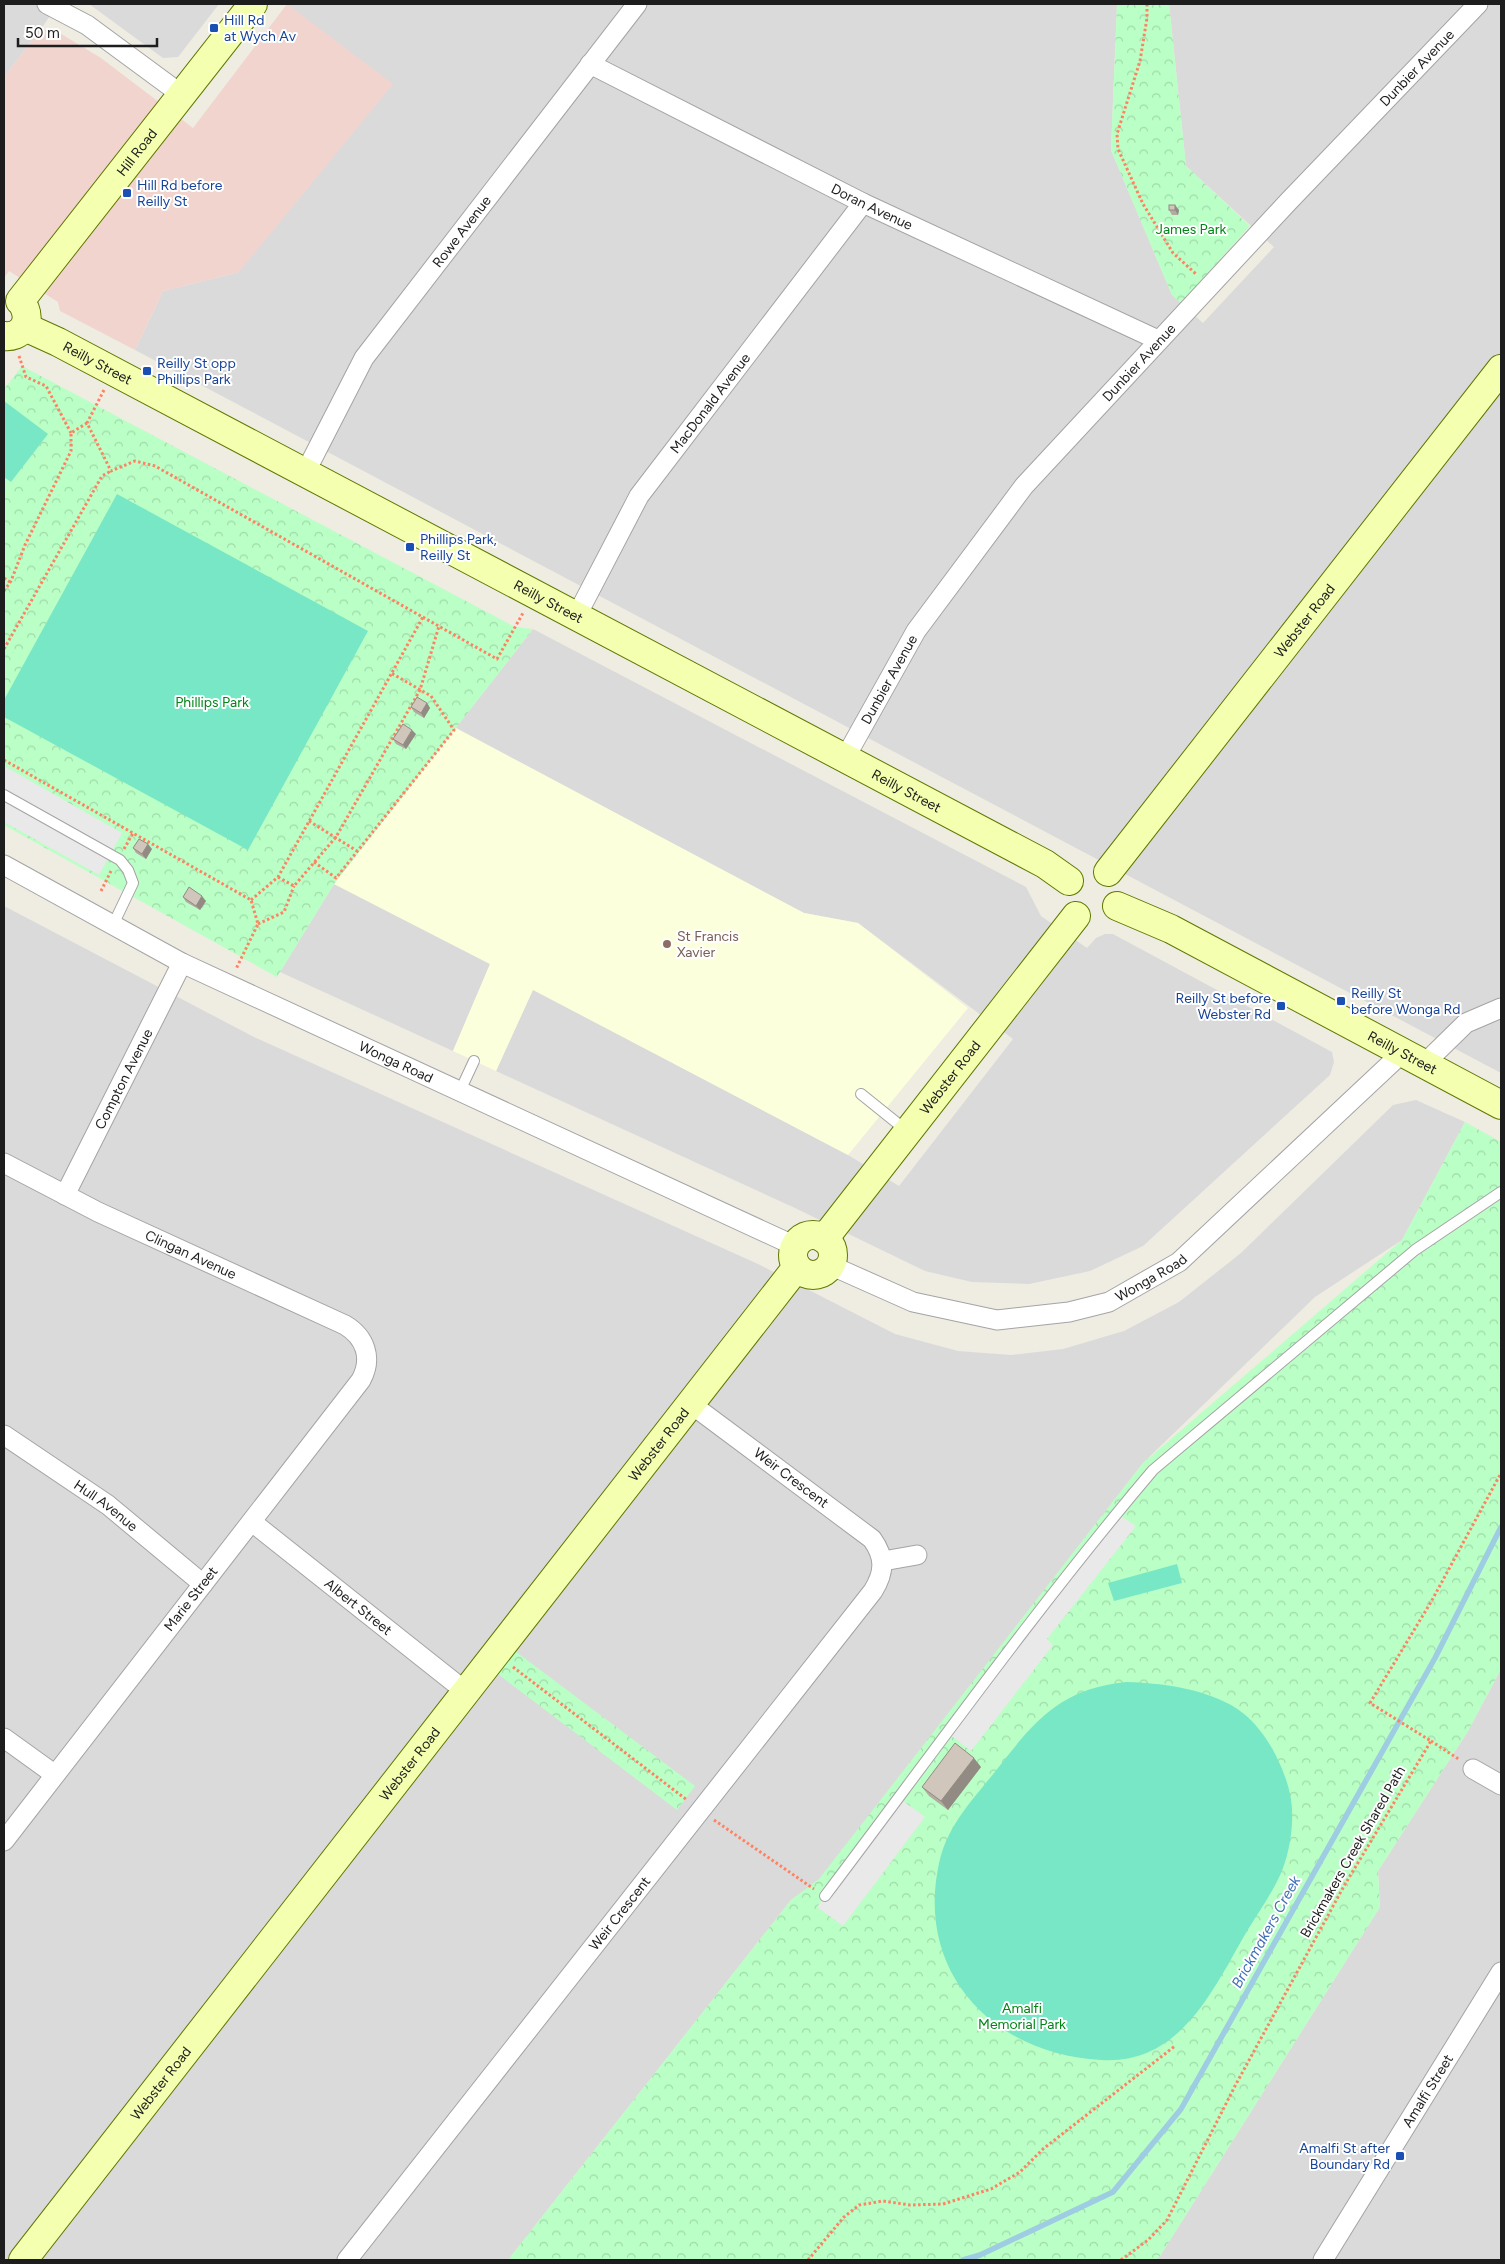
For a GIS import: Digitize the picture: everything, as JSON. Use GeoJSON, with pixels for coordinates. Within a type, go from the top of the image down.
{"type":"FeatureCollection","features":[{"type":"Feature","properties":{"kind":"street"},"geometry":{"type":"LineString","coordinates":[[47,4],[87,25],[182,95]]}},
{"type":"Feature","properties":{"kind":"street","name":"Hill Road"},"geometry":{"type":"LineString","coordinates":[[14,323],[182,95],[253,4]]}},
{"type":"Feature","properties":{"kind":"street","name":"Rowe Avenue"},"geometry":{"type":"LineString","coordinates":[[305,473],[364,358],[637,4]]}},
{"type":"Feature","properties":{"kind":"street","name":"Dunbier Avenue"},"geometry":{"type":"LineString","coordinates":[[845,758],[916,631],[1024,486],[1158,340],[1478,4]]}},
{"type":"Feature","properties":{"kind":"street","name":"Doran Avenue"},"geometry":{"type":"LineString","coordinates":[[590,64],[863,203],[1158,340]]}},
{"type":"Feature","properties":{"kind":"street","name":"MacDonald Avenue"},"geometry":{"type":"LineString","coordinates":[[577,615],[639,496],[863,203]]}},
{"type":"Feature","properties":{"kind":"street","name":"Reilly Street"},"geometry":{"type":"LineString","coordinates":[[14,323],[58,342],[577,615],[1045,864],[1069,882]]}},
{"type":"Feature","properties":{"kind":"street","name":"Webster Road"},"geometry":{"type":"LineString","coordinates":[[1108,872],[1501,369]]}},
{"type":"Feature","properties":{"kind":"street","name":"Wonga Road"},"geometry":{"type":"LineString","coordinates":[[4,864],[182,963],[460,1091],[796,1257]]}},
{"type":"Feature","properties":{"kind":"street"},"geometry":{"type":"LineString","coordinates":[[1090,867],[1108,872],[1119,887],[1117,906],[1111,914],[1094,921],[1076,916],[1066,900],[1066,890],[1069,882],[1082,870],[1090,867]]}},
{"type":"Feature","properties":{"kind":"street","name":"Reilly Street"},"geometry":{"type":"LineString","coordinates":[[1117,906],[1171,930],[1501,1105]]}},
{"type":"Feature","properties":{"kind":"street","name":"Webster Road"},"geometry":{"type":"LineString","coordinates":[[824,1239],[1076,916]]}},
{"type":"Feature","properties":{"kind":"street","name":"Compton Avenue"},"geometry":{"type":"LineString","coordinates":[[65,1195],[182,963]]}},
{"type":"Feature","properties":{"kind":"street","name":"Wonga Road"},"geometry":{"type":"LineString","coordinates":[[830,1265],[913,1302],[997,1320],[1069,1312],[1109,1302],[1179,1262],[1413,1059],[1466,1023],[1501,1008]]}},
{"type":"Feature","properties":{"kind":"street","name":"Clingan Avenue"},"geometry":{"type":"LineString","coordinates":[[4,1163],[65,1195],[345,1325],[357,1333],[366,1353]]}},
{"type":"Feature","properties":{"kind":"street"},"geometry":{"type":"LineString","coordinates":[[817,1236],[824,1239],[828,1242],[832,1253],[830,1265],[826,1270],[814,1275],[808,1274],[796,1257],[804,1237],[817,1236]]}},
{"type":"Feature","properties":{"kind":"street","name":"Webster Road"},"geometry":{"type":"LineString","coordinates":[[23,2260],[465,1691],[691,1404],[796,1257]]}},
{"type":"Feature","properties":{"kind":"street","name":"Marie Street"},"geometry":{"type":"LineString","coordinates":[[4,1841],[361,1380],[366,1367],[366,1353]]}},
{"type":"Feature","properties":{"kind":"street","name":"Weir Crescent"},"geometry":{"type":"LineString","coordinates":[[347,2260],[873,1591],[881,1576],[883,1561],[877,1546],[865,1533],[691,1404]]}},
{"type":"Feature","properties":{"kind":"street","name":"Hull Avenue"},"geometry":{"type":"LineString","coordinates":[[4,1435],[108,1505],[203,1584]]}},
{"type":"Feature","properties":{"kind":"street","name":"Albert Street"},"geometry":{"type":"LineString","coordinates":[[252,1522],[465,1691]]}},
{"type":"Feature","properties":{"kind":"street"},"geometry":{"type":"LineString","coordinates":[[883,1561],[917,1555]]}},
{"type":"Feature","properties":{"kind":"street"},"geometry":{"type":"LineString","coordinates":[[4,1738],[54,1774]]}},
{"type":"Feature","properties":{"kind":"street"},"geometry":{"type":"LineString","coordinates":[[1473,1769],[1501,1785]]}},
{"type":"Feature","properties":{"kind":"street","name":"Amalfi Street"},"geometry":{"type":"LineString","coordinates":[[1322,2260],[1501,1972]]}},
{"type":"Feature","properties":{"kind":"lane"},"geometry":{"type":"LineString","coordinates":[[4,795],[120,860],[128,870],[132,883],[113,926]]}},
{"type":"Feature","properties":{"kind":"lane"},"geometry":{"type":"LineString","coordinates":[[460,1091],[474,1061]]}},
{"type":"Feature","properties":{"kind":"lane"},"geometry":{"type":"LineString","coordinates":[[862,1094],[908,1132]]}},
{"type":"Feature","properties":{"kind":"lane"},"geometry":{"type":"LineString","coordinates":[[825,1896],[1002,1660],[1116,1513],[1153,1470],[1415,1250],[1501,1192]]}},
{"type":"Feature","properties":{"kind":"path"},"geometry":{"type":"LineString","coordinates":[[1147,4],[1147,18],[1140,61],[1117,134],[1118,149],[1142,204],[1173,253],[1210,286]]}},
{"type":"Feature","properties":{"kind":"path"},"geometry":{"type":"LineString","coordinates":[[4,591],[10,582],[25,545],[71,451],[71,433],[46,386],[26,377],[14,323]]}},
{"type":"Feature","properties":{"kind":"path"},"geometry":{"type":"LineString","coordinates":[[71,433],[87,423],[104,390]]}},
{"type":"Feature","properties":{"kind":"path"},"geometry":{"type":"LineString","coordinates":[[87,423],[111,471]]}},
{"type":"Feature","properties":{"kind":"path"},"geometry":{"type":"LineString","coordinates":[[4,649],[102,476],[136,462],[155,466],[497,659],[524,612]]}},
{"type":"Feature","properties":{"kind":"path"},"geometry":{"type":"LineString","coordinates":[[4,578],[10,582]]}},
{"type":"Feature","properties":{"kind":"path"},"geometry":{"type":"LineString","coordinates":[[251,900],[278,876],[423,617]]}},
{"type":"Feature","properties":{"kind":"path"},"geometry":{"type":"LineString","coordinates":[[228,985],[258,924],[284,912],[294,886],[336,837],[420,690],[440,626]]}},
{"type":"Feature","properties":{"kind":"path"},"geometry":{"type":"LineString","coordinates":[[314,862],[336,878],[454,730],[431,696],[392,673]]}},
{"type":"Feature","properties":{"kind":"path"},"geometry":{"type":"LineString","coordinates":[[4,760],[251,900],[258,924]]}},
{"type":"Feature","properties":{"kind":"path"},"geometry":{"type":"LineString","coordinates":[[309,821],[358,851]]}},
{"type":"Feature","properties":{"kind":"path"},"geometry":{"type":"LineString","coordinates":[[278,876],[294,886]]}},
{"type":"Feature","properties":{"kind":"path"},"geometry":{"type":"LineString","coordinates":[[1473,1769],[1416,1730],[1370,1703],[1431,1602],[1501,1473]]}},
{"type":"Feature","properties":{"kind":"path"},"geometry":{"type":"LineString","coordinates":[[495,1654],[700,1810],[825,1896]]}},
{"type":"Feature","properties":{"kind":"path","name":"Brickmakers Creek Shared Path"},"geometry":{"type":"LineString","coordinates":[[1121,2260],[1148,2240],[1167,2220],[1235,2086],[1344,1886],[1431,1741]]}},
{"type":"Feature","properties":{"kind":"path"},"geometry":{"type":"LineString","coordinates":[[808,2260],[844,2216],[859,2205],[882,2201],[910,2205],[943,2204],[990,2189],[1020,2172],[1043,2149],[1175,2046]]}},
{"type":"Feature","properties":{"kind":"shaded area"},"geometry":{"type":"Polygon","coordinates":[[[4,4],[58,4],[4,77],[4,4]]]}},
{"type":"Feature","properties":{"kind":"shaded area"},"geometry":{"type":"Polygon","coordinates":[[[89,4],[219,4],[178,57],[163,58],[89,4]]]}},
{"type":"Feature","properties":{"kind":"shaded area"},"geometry":{"type":"Polygon","coordinates":[[[287,4],[1117,4],[1111,150],[1172,295],[1203,323],[1274,247],[1186,166],[1169,4],[1501,4],[1501,1073],[135,350],[163,291],[239,272],[287,4]]]}},
{"type":"Feature","properties":{"kind":"shaded area"},"geometry":{"type":"Polygon","coordinates":[[[287,4],[393,84],[239,272],[163,291],[135,350],[60,311],[58,302],[9,271],[4,278],[4,77],[41,29],[58,32],[101,58],[193,128],[287,4]]]}},
{"type":"Feature","properties":{"kind":"shaded area"},"geometry":{"type":"Polygon","coordinates":[[[533,629],[1026,887],[1041,916],[1087,948],[1096,938],[1105,934],[1113,934],[1332,1052],[1334,1062],[1330,1075],[1143,1246],[1090,1271],[1029,1284],[972,1282],[925,1271],[795,1208],[496,1071],[533,989],[848,1155],[899,1186],[1013,1039],[858,923],[804,913],[454,730],[533,629]]]}},
{"type":"Feature","properties":{"kind":"shaded area","name":"St Francis Xavier"},"geometry":{"type":"Polygon","coordinates":[[[456,728],[804,913],[858,923],[968,1008],[848,1155],[533,990],[496,1071],[453,1051],[490,964],[334,884],[456,728]]]}},
{"type":"Feature","properties":{"kind":"shaded area"},"geometry":{"type":"Polygon","coordinates":[[[4,766],[122,833],[99,875],[4,822],[4,766]]]}},
{"type":"Feature","properties":{"kind":"shaded area"},"geometry":{"type":"Polygon","coordinates":[[[334,884],[490,964],[453,1051],[280,972],[334,884]]]}},
{"type":"Feature","properties":{"kind":"shaded area"},"geometry":{"type":"Polygon","coordinates":[[[4,906],[254,1037],[758,1264],[895,1334],[958,1351],[1011,1355],[1063,1349],[1124,1331],[1179,1302],[1241,1253],[1393,1105],[1416,1100],[1465,1122],[1402,1240],[1315,1297],[1143,1463],[819,1880],[791,1900],[508,2260],[4,2260],[4,906]]]}},
{"type":"Feature","properties":{"kind":"shaded area"},"geometry":{"type":"Polygon","coordinates":[[[1116,1513],[1136,1526],[1047,1639],[1053,1645],[971,1751],[949,1734],[1116,1513]]]}},
{"type":"Feature","properties":{"kind":"shaded area"},"geometry":{"type":"Polygon","coordinates":[[[1501,1669],[1501,2260],[1155,2260],[1160,2256],[1380,1907],[1378,1871],[1468,1731],[1501,1669]]]}},
{"type":"Feature","properties":{"kind":"shaded area"},"geometry":{"type":"Polygon","coordinates":[[[899,1798],[925,1817],[843,1926],[817,1907],[899,1798]]]}},
{"type":"Feature","properties":{"kind":"green space","name":"James Park"},"geometry":{"type":"Polygon","coordinates":[[[1117,4],[1169,4],[1186,166],[1250,226],[1181,303],[1172,295],[1111,150],[1117,4]]]}},
{"type":"Feature","properties":{"kind":"green space","name":"Phillips Park"},"geometry":{"type":"Polygon","coordinates":[[[22,366],[515,627],[533,629],[334,884],[277,977],[4,825],[4,389],[22,366]]]}},
{"type":"Feature","properties":{"kind":"green space"},"geometry":{"type":"Polygon","coordinates":[[[4,401],[48,434],[11,482],[4,477],[4,401]]]}},
{"type":"Feature","properties":{"kind":"green space"},"geometry":{"type":"Polygon","coordinates":[[[117,494],[368,631],[248,850],[4,717],[4,700],[117,494]]]}},
{"type":"Feature","properties":{"kind":"green space","name":"Amalfi Memorial Park"},"geometry":{"type":"Polygon","coordinates":[[[1465,1122],[1501,1142],[1501,1669],[1468,1731],[1378,1871],[1380,1907],[1160,2256],[1155,2260],[508,2260],[791,1900],[819,1879],[1143,1463],[1402,1240],[1465,1122]]]}},
{"type":"Feature","properties":{"kind":"green space"},"geometry":{"type":"Polygon","coordinates":[[[1177,1564],[1182,1583],[1114,1601],[1108,1583],[1177,1564]]]}},
{"type":"Feature","properties":{"kind":"green space"},"geometry":{"type":"Polygon","coordinates":[[[507,1645],[695,1786],[677,1810],[490,1668],[507,1645]]]}},
{"type":"Feature","properties":{"kind":"green space"},"geometry":{"type":"Polygon","coordinates":[[[1126,1682],[1166,1685],[1206,1694],[1242,1712],[1261,1732],[1282,1769],[1290,1794],[1292,1822],[1286,1860],[1275,1886],[1218,1981],[1189,2022],[1171,2038],[1151,2051],[1128,2058],[1101,2060],[1062,2054],[1026,2042],[995,2023],[970,1999],[950,1970],[938,1937],[935,1900],[940,1859],[950,1834],[972,1800],[1025,1735],[1052,1709],[1067,1699],[1103,1686],[1126,1682]]]}},
{"type":"Feature","properties":{"kind":"building"},"geometry":{"type":"Polygon","coordinates":[[[1169,205],[1175,205],[1175,210],[1169,210],[1169,205]]]}},
{"type":"Feature","properties":{"kind":"building"},"geometry":{"type":"Polygon","coordinates":[[[417,697],[427,703],[421,713],[411,707],[417,697]]]}},
{"type":"Feature","properties":{"kind":"building"},"geometry":{"type":"Polygon","coordinates":[[[403,724],[412,730],[403,745],[393,739],[403,724]]]}},
{"type":"Feature","properties":{"kind":"building"},"geometry":{"type":"Polygon","coordinates":[[[139,839],[148,844],[142,854],[133,848],[139,839]]]}},
{"type":"Feature","properties":{"kind":"building"},"geometry":{"type":"Polygon","coordinates":[[[189,887],[202,896],[196,906],[183,897],[189,887]]]}},
{"type":"Feature","properties":{"kind":"building"},"geometry":{"type":"Polygon","coordinates":[[[955,1743],[974,1758],[941,1801],[922,1787],[955,1743]]]}},
{"type":"Feature","properties":{"kind":"waterway","name":"Brickmakers Creek"},"geometry":{"type":"LineString","coordinates":[[963,2260],[980,2255],[1113,2192],[1181,2109],[1435,1658],[1501,1527]]}},
{"type":"Feature","properties":{"kind":"place","name":"Hill Rd at Wych Av"},"geometry":{"type":"Point","coordinates":[214,28]}},
{"type":"Feature","properties":{"kind":"place","name":"Hill Rd before Reilly St"},"geometry":{"type":"Point","coordinates":[127,193]}},
{"type":"Feature","properties":{"kind":"place","name":"Reilly St opp Phillips Park"},"geometry":{"type":"Point","coordinates":[147,371]}},
{"type":"Feature","properties":{"kind":"place","name":"Phillips Park, Reilly St"},"geometry":{"type":"Point","coordinates":[410,547]}},
{"type":"Feature","properties":{"kind":"place","name":"St Francis Xavier"},"geometry":{"type":"Point","coordinates":[667,944]}},
{"type":"Feature","properties":{"kind":"place","name":"Reilly St before Wonga Rd"},"geometry":{"type":"Point","coordinates":[1341,1001]}},
{"type":"Feature","properties":{"kind":"place","name":"Reilly St before Webster Rd"},"geometry":{"type":"Point","coordinates":[1281,1006]}},
{"type":"Feature","properties":{"kind":"place","name":"Amalfi St after Boundary Rd"},"geometry":{"type":"Point","coordinates":[1400,2156]}}]}
